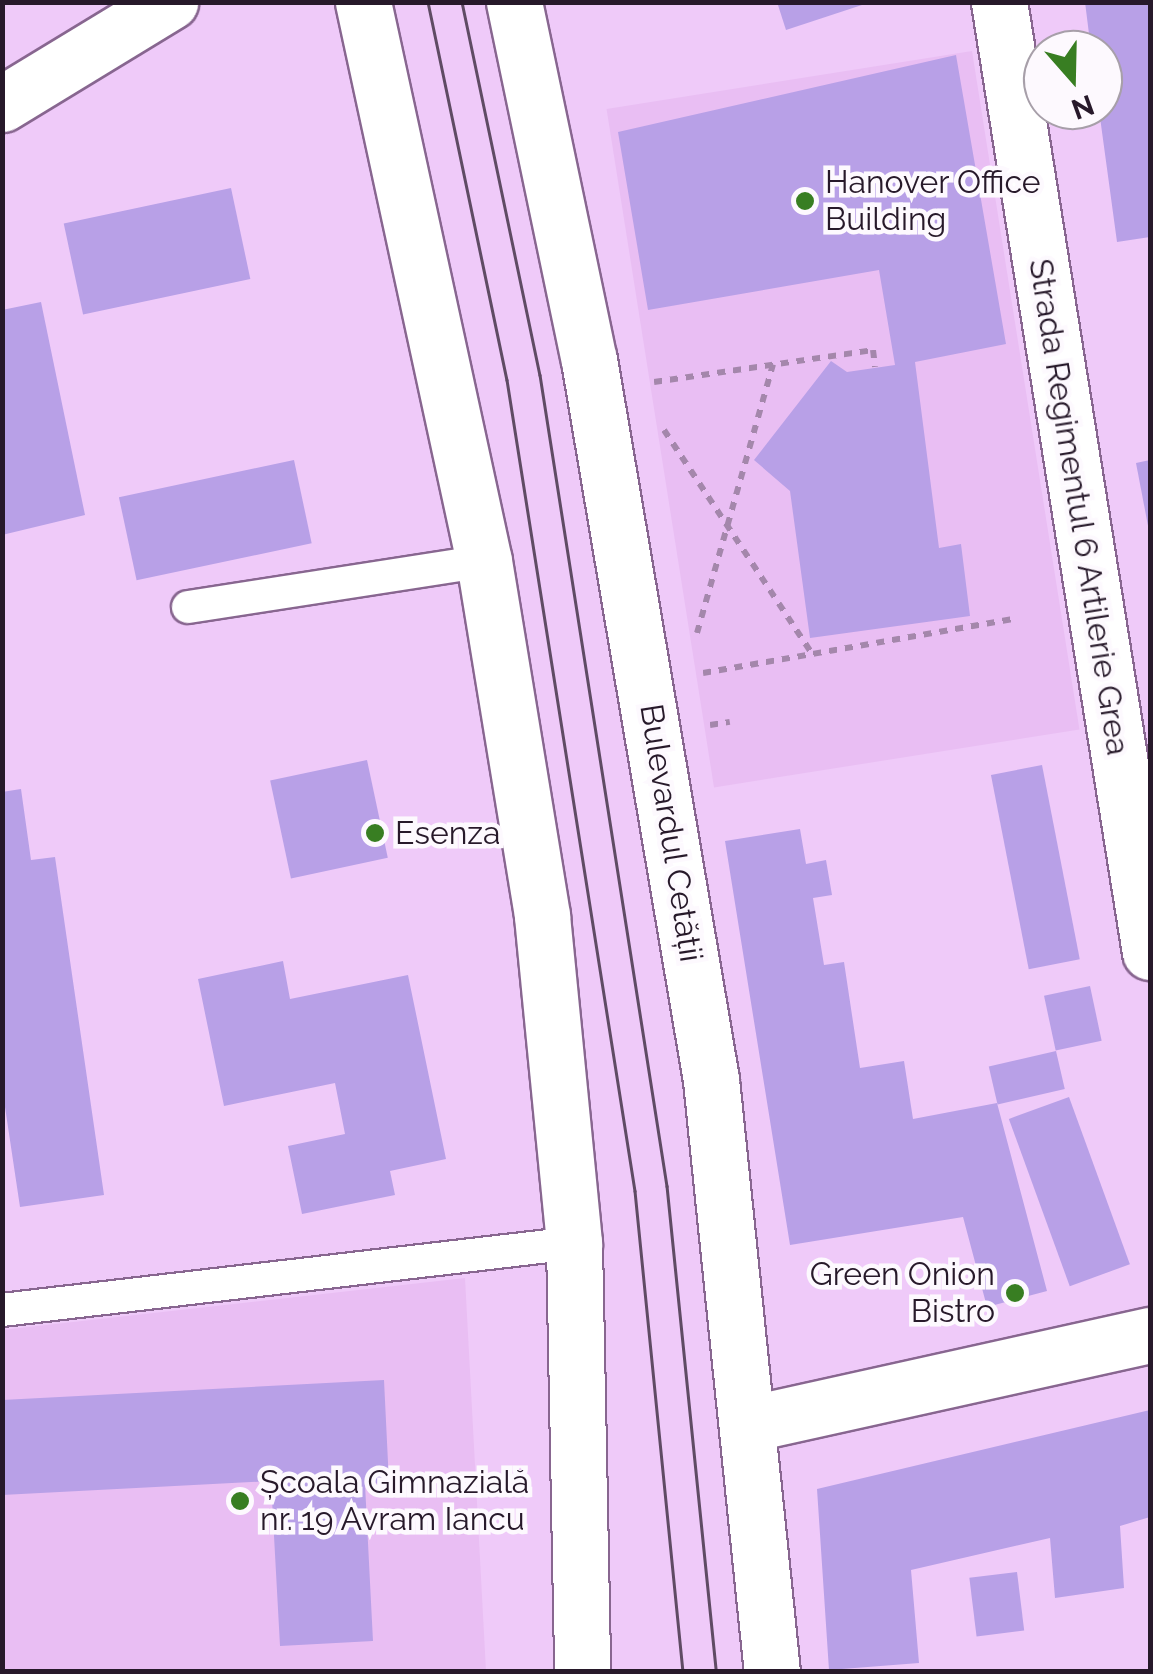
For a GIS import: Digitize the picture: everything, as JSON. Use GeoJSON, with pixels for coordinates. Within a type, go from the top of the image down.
{"type":"FeatureCollection","features":[{"type":"Feature","properties":{"kind":"main road"},"geometry":{"type":"LineString","coordinates":[[2,104],[170,2]]}},
{"type":"Feature","properties":{"kind":"main road"},"geometry":{"type":"LineString","coordinates":[[363,2],[484,561],[542,916],[574,1242],[582,1672]]}},
{"type":"Feature","properties":{"kind":"main road","name":"Bulevardul Cetății"},"geometry":{"type":"LineString","coordinates":[[514,2],[655,734],[753,1423],[772,1672]]}},
{"type":"Feature","properties":{"kind":"main road","name":"Strada Regimentul 6 Artilerie Grea"},"geometry":{"type":"LineString","coordinates":[[999,2],[1150,952]]}},
{"type":"Feature","properties":{"kind":"main road"},"geometry":{"type":"LineString","coordinates":[[753,1423],[1150,1335]]}},
{"type":"Feature","properties":{"kind":"lane"},"geometry":{"type":"LineString","coordinates":[[188,607],[484,561]]}},
{"type":"Feature","properties":{"kind":"lane"},"geometry":{"type":"LineString","coordinates":[[2,1310],[574,1242]]}},
{"type":"Feature","properties":{"kind":"path"},"geometry":{"type":"LineString","coordinates":[[635,386],[872,350],[875,367]]}},
{"type":"Feature","properties":{"kind":"path"},"geometry":{"type":"LineString","coordinates":[[696,638],[773,365]]}},
{"type":"Feature","properties":{"kind":"path"},"geometry":{"type":"LineString","coordinates":[[656,417],[812,654]]}},
{"type":"Feature","properties":{"kind":"path"},"geometry":{"type":"LineString","coordinates":[[685,676],[1014,620]]}},
{"type":"Feature","properties":{"kind":"shaded area","name":"Hanover Office Building"},"geometry":{"type":"Polygon","coordinates":[[[972,51],[1079,730],[714,787],[607,109],[972,51]]]}},
{"type":"Feature","properties":{"kind":"shaded area","name":"Școala Gimnazială nr. 19 Avram Iancu"},"geometry":{"type":"Polygon","coordinates":[[[465,1278],[486,1671],[3,1671],[2,1330],[465,1278]]]}},
{"type":"Feature","properties":{"kind":"building"},"geometry":{"type":"Polygon","coordinates":[[[777,2],[868,2],[868,3],[786,30],[777,2]]]}},
{"type":"Feature","properties":{"kind":"building"},"geometry":{"type":"Polygon","coordinates":[[[1085,2],[1150,2],[1150,237],[1117,242],[1102,130],[1123,130],[1123,30],[1088,30],[1085,2]]]}},
{"type":"Feature","properties":{"kind":"building","name":"Hanover Office Building"},"geometry":{"type":"Polygon","coordinates":[[[956,55],[1006,344],[915,362],[939,548],[961,544],[970,616],[810,638],[790,491],[754,460],[831,361],[847,372],[895,365],[879,270],[648,310],[618,132],[956,55]]]}},
{"type":"Feature","properties":{"kind":"building"},"geometry":{"type":"Polygon","coordinates":[[[231,188],[250,279],[83,315],[64,224],[231,188]]]}},
{"type":"Feature","properties":{"kind":"building"},"geometry":{"type":"Polygon","coordinates":[[[41,302],[85,515],[2,535],[2,310],[41,302]]]}},
{"type":"Feature","properties":{"kind":"building"},"geometry":{"type":"Polygon","coordinates":[[[294,460],[312,543],[137,580],[119,497],[294,460]]]}},
{"type":"Feature","properties":{"kind":"building"},"geometry":{"type":"Polygon","coordinates":[[[1150,460],[1150,531],[1149,531],[1136,463],[1150,460]]]}},
{"type":"Feature","properties":{"kind":"building"},"geometry":{"type":"Polygon","coordinates":[[[367,760],[388,858],[291,878],[270,781],[367,760]]]}},
{"type":"Feature","properties":{"kind":"building"},"geometry":{"type":"Polygon","coordinates":[[[1042,765],[1080,959],[1029,969],[991,775],[1042,765]]]}},
{"type":"Feature","properties":{"kind":"building"},"geometry":{"type":"Polygon","coordinates":[[[21,789],[31,860],[55,857],[104,1195],[20,1207],[2,1087],[2,792],[21,789]]]}},
{"type":"Feature","properties":{"kind":"building"},"geometry":{"type":"Polygon","coordinates":[[[800,829],[806,864],[826,860],[832,895],[813,898],[824,965],[844,962],[860,1068],[904,1061],[913,1119],[997,1103],[1047,1291],[987,1307],[963,1217],[790,1245],[725,841],[800,829]]]}},
{"type":"Feature","properties":{"kind":"building"},"geometry":{"type":"Polygon","coordinates":[[[283,961],[290,999],[408,975],[446,1159],[390,1171],[395,1195],[302,1214],[288,1146],[345,1134],[335,1083],[224,1106],[198,979],[283,961]]]}},
{"type":"Feature","properties":{"kind":"building"},"geometry":{"type":"Polygon","coordinates":[[[1090,986],[1102,1041],[1056,1051],[1044,996],[1090,986]]]}},
{"type":"Feature","properties":{"kind":"building"},"geometry":{"type":"Polygon","coordinates":[[[1056,1051],[1065,1089],[998,1105],[989,1067],[1056,1051]]]}},
{"type":"Feature","properties":{"kind":"building"},"geometry":{"type":"Polygon","coordinates":[[[1069,1097],[1130,1264],[1070,1286],[1009,1119],[1069,1097]]]}},
{"type":"Feature","properties":{"kind":"building"},"geometry":{"type":"Polygon","coordinates":[[[384,1380],[389,1483],[365,1484],[373,1641],[280,1646],[271,1481],[2,1495],[2,1400],[384,1380]]]}},
{"type":"Feature","properties":{"kind":"building"},"geometry":{"type":"Polygon","coordinates":[[[1150,1410],[1150,1517],[1120,1526],[1124,1588],[1055,1598],[1050,1538],[911,1570],[919,1663],[829,1670],[817,1489],[1150,1410]]]}},
{"type":"Feature","properties":{"kind":"building"},"geometry":{"type":"Polygon","coordinates":[[[1017,1572],[1024,1631],[977,1636],[969,1578],[1017,1572]]]}},
{"type":"Feature","properties":{"kind":"tram line"},"geometry":{"type":"LineString","coordinates":[[428,2],[507,380],[635,1191],[683,1672]]}},
{"type":"Feature","properties":{"kind":"tram line"},"geometry":{"type":"LineString","coordinates":[[462,2],[540,375],[667,1186],[716,1672]]}},
{"type":"Feature","properties":{"kind":"place","name":"Hanover Office Building"},"geometry":{"type":"Point","coordinates":[805,201]}},
{"type":"Feature","properties":{"kind":"place","name":"Esenza"},"geometry":{"type":"Point","coordinates":[375,833]}},
{"type":"Feature","properties":{"kind":"place","name":"Green Onion Bistro"},"geometry":{"type":"Point","coordinates":[1015,1293]}},
{"type":"Feature","properties":{"kind":"place","name":"Școala Gimnazială nr. 19 Avram Iancu"},"geometry":{"type":"Point","coordinates":[240,1501]}}]}
